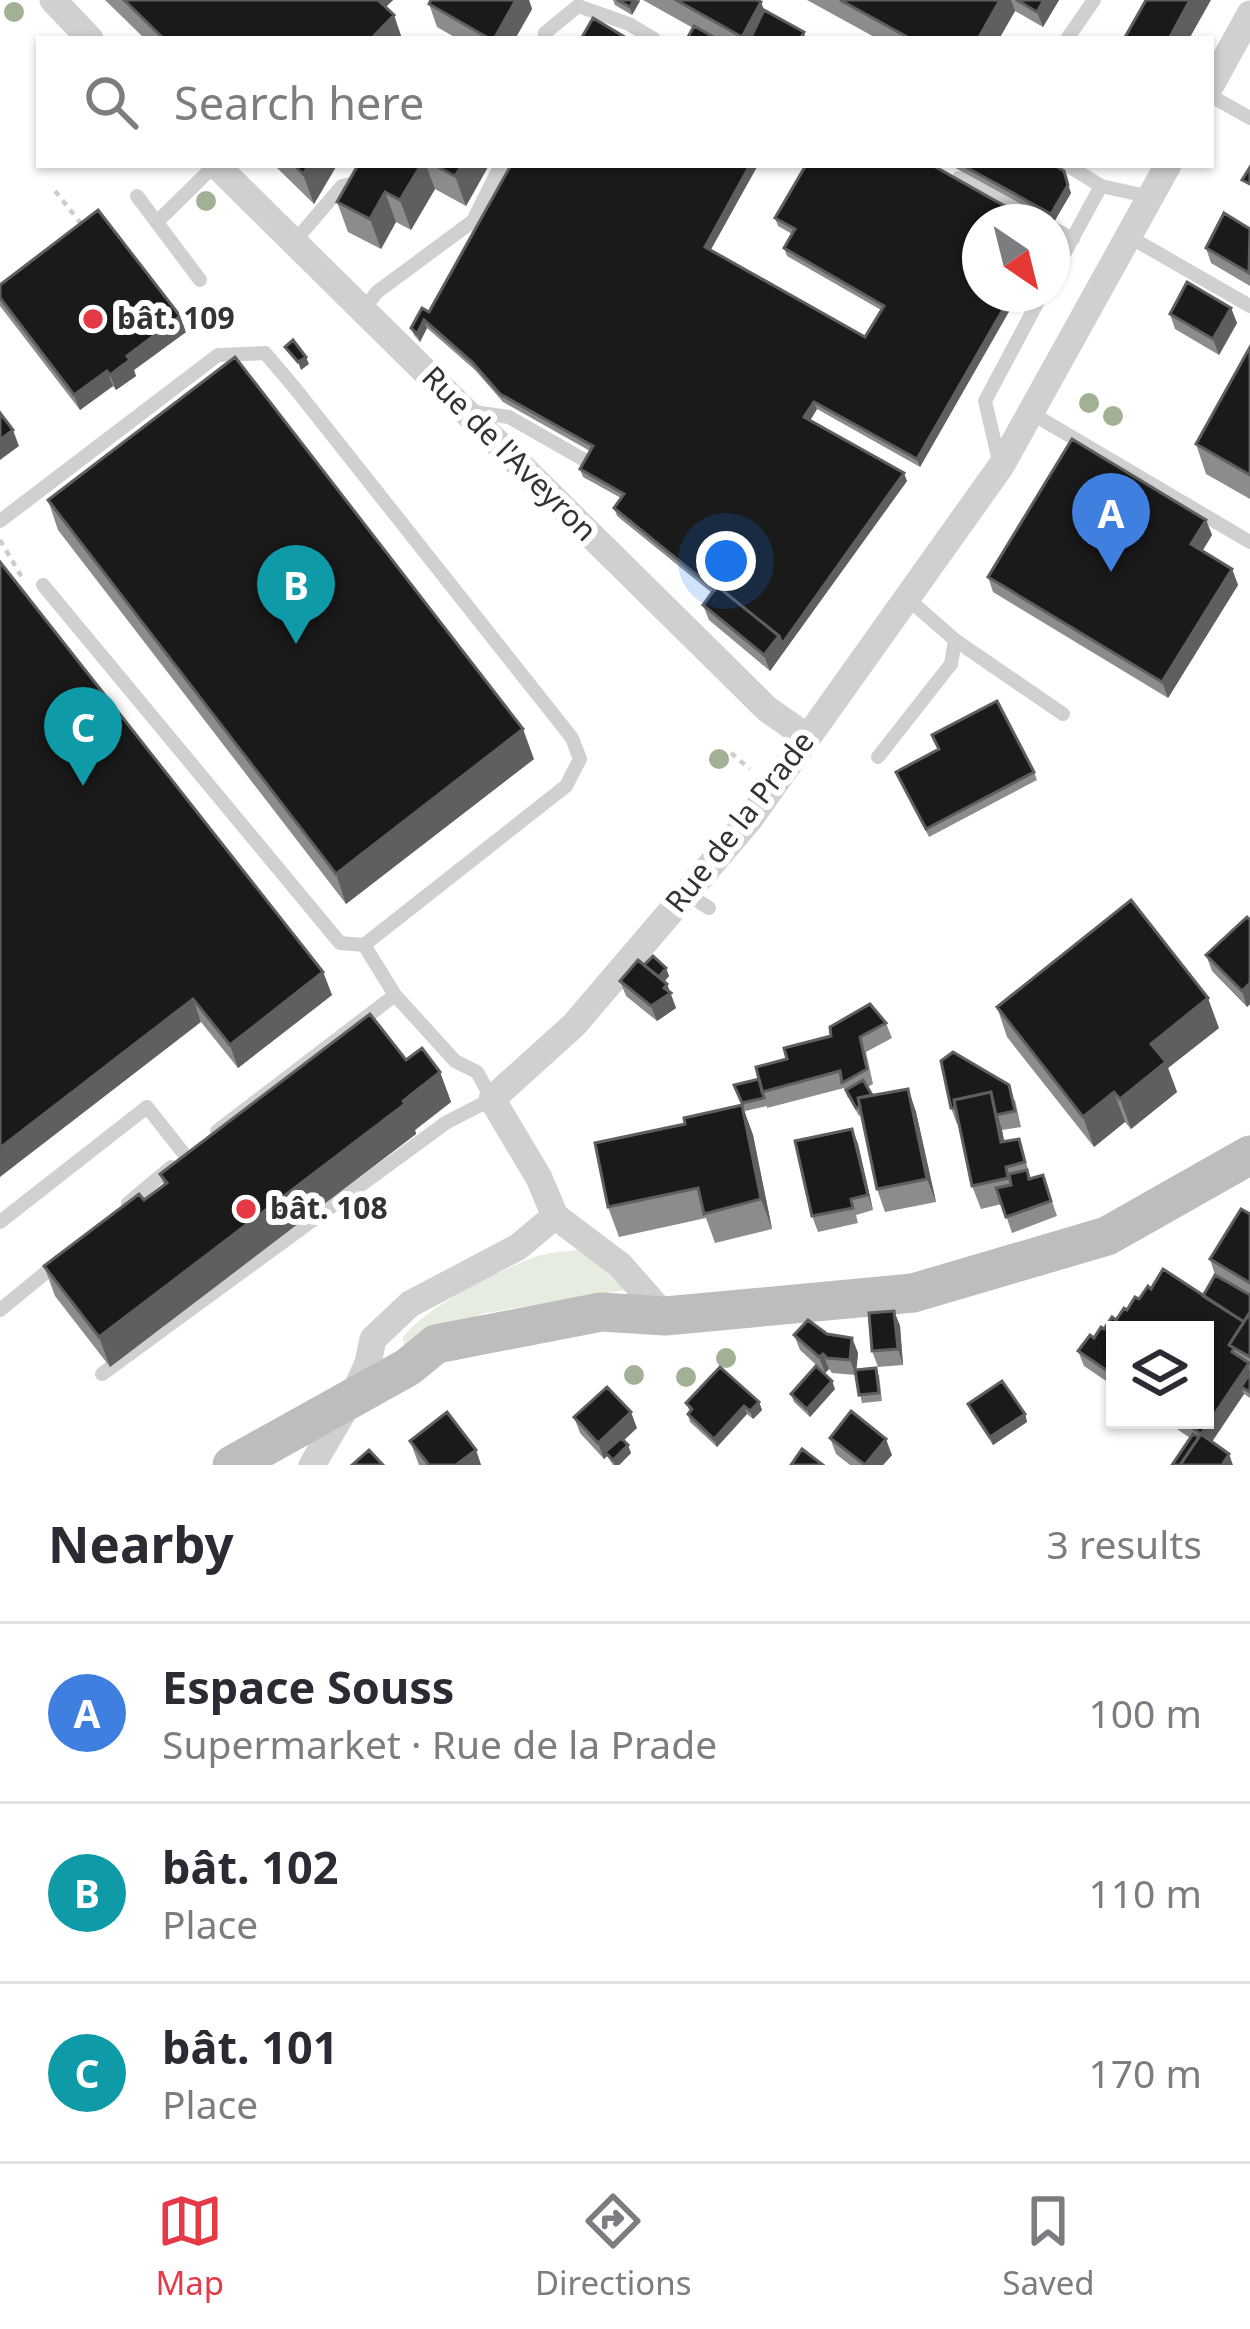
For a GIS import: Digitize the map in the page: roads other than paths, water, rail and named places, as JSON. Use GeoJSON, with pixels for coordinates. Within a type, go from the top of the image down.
{"type":"FeatureCollection","features":[{"type":"Feature","properties":{"kind":"main road"},"geometry":{"type":"LineString","coordinates":[[232,1465],[408,1367],[436,1344],[601,1312],[664,1316],[914,1293],[1107,1237],[1250,1155]]}},
{"type":"Feature","properties":{"kind":"street"},"geometry":{"type":"LineString","coordinates":[[53,0],[88,36]]}},
{"type":"Feature","properties":{"kind":"street"},"geometry":{"type":"LineString","coordinates":[[1214,80],[1250,14]]}},
{"type":"Feature","properties":{"kind":"street","name":"Rue de l'Aveyron"},"geometry":{"type":"LineString","coordinates":[[218,168],[766,709],[807,737]]}},
{"type":"Feature","properties":{"kind":"street","name":"Rue de la Prade"},"geometry":{"type":"LineString","coordinates":[[492,1099],[698,901],[749,820],[1001,466],[1166,168]]}},
{"type":"Feature","properties":{"kind":"street"},"geometry":{"type":"LineString","coordinates":[[492,1099],[539,1178],[555,1216],[620,1265],[664,1316]]}},
{"type":"Feature","properties":{"kind":"street"},"geometry":{"type":"LineString","coordinates":[[312,1465],[354,1394],[374,1339],[410,1304],[518,1246],[555,1216]]}},
{"type":"Feature","properties":{"kind":"lane"},"geometry":{"type":"LineString","coordinates":[[1069,36],[1094,0]]}},
{"type":"Feature","properties":{"kind":"lane"},"geometry":{"type":"LineString","coordinates":[[544,36],[578,6],[649,36]]}},
{"type":"Feature","properties":{"kind":"lane"},"geometry":{"type":"LineString","coordinates":[[1214,98],[1250,118]]}},
{"type":"Feature","properties":{"kind":"lane"},"geometry":{"type":"LineString","coordinates":[[157,222],[212,168]]}},
{"type":"Feature","properties":{"kind":"lane"},"geometry":{"type":"LineString","coordinates":[[294,242],[342,186],[351,168]]}},
{"type":"Feature","properties":{"kind":"lane"},"geometry":{"type":"LineString","coordinates":[[342,186],[375,178],[385,168]]}},
{"type":"Feature","properties":{"kind":"lane"},"geometry":{"type":"LineString","coordinates":[[363,310],[377,292],[473,221],[499,168]]}},
{"type":"Feature","properties":{"kind":"lane"},"geometry":{"type":"LineString","coordinates":[[1072,168],[1101,186],[1151,196]]}},
{"type":"Feature","properties":{"kind":"lane"},"geometry":{"type":"LineString","coordinates":[[959,178],[1007,204]]}},
{"type":"Feature","properties":{"kind":"lane"},"geometry":{"type":"LineString","coordinates":[[1070,243],[1101,186]]}},
{"type":"Feature","properties":{"kind":"lane"},"geometry":{"type":"LineString","coordinates":[[137,196],[200,280]]}},
{"type":"Feature","properties":{"kind":"lane"},"geometry":{"type":"LineString","coordinates":[[1129,236],[1250,306]]}},
{"type":"Feature","properties":{"kind":"lane"},"geometry":{"type":"LineString","coordinates":[[1001,466],[985,401],[1032,312]]}},
{"type":"Feature","properties":{"kind":"lane"},"geometry":{"type":"LineString","coordinates":[[0,520],[218,355],[265,352],[572,738],[580,759],[566,786],[364,945],[340,943],[35,586]]}},
{"type":"Feature","properties":{"kind":"lane"},"geometry":{"type":"LineString","coordinates":[[465,410],[509,417],[588,462]]}},
{"type":"Feature","properties":{"kind":"lane"},"geometry":{"type":"LineString","coordinates":[[1031,413],[1250,542]]}},
{"type":"Feature","properties":{"kind":"lane"},"geometry":{"type":"LineString","coordinates":[[907,598],[955,640],[1063,714]]}},
{"type":"Feature","properties":{"kind":"lane"},"geometry":{"type":"LineString","coordinates":[[878,757],[951,664],[955,640]]}},
{"type":"Feature","properties":{"kind":"lane"},"geometry":{"type":"LineString","coordinates":[[102,1374],[447,1122],[492,1099],[477,1072],[455,1061],[395,994],[364,945]]}},
{"type":"Feature","properties":{"kind":"lane"},"geometry":{"type":"LineString","coordinates":[[116,1213],[395,994]]}},
{"type":"Feature","properties":{"kind":"lane"},"geometry":{"type":"LineString","coordinates":[[0,1222],[147,1107],[185,1155]]}},
{"type":"Feature","properties":{"kind":"lane"},"geometry":{"type":"LineString","coordinates":[[0,1310],[67,1255]]}},
{"type":"Feature","properties":{"kind":"place","name":"bât. 109"},"geometry":{"type":"Point","coordinates":[93,319]}},
{"type":"Feature","properties":{"kind":"place","name":"Espace Souss"},"geometry":{"type":"Point","coordinates":[1111,572]}},
{"type":"Feature","properties":{"kind":"place","name":"bât. 102"},"geometry":{"type":"Point","coordinates":[296,644]}},
{"type":"Feature","properties":{"kind":"place","name":"bât. 101"},"geometry":{"type":"Point","coordinates":[83,786]}},
{"type":"Feature","properties":{"kind":"place","name":"bât. 108"},"geometry":{"type":"Point","coordinates":[246,1209]}}]}
